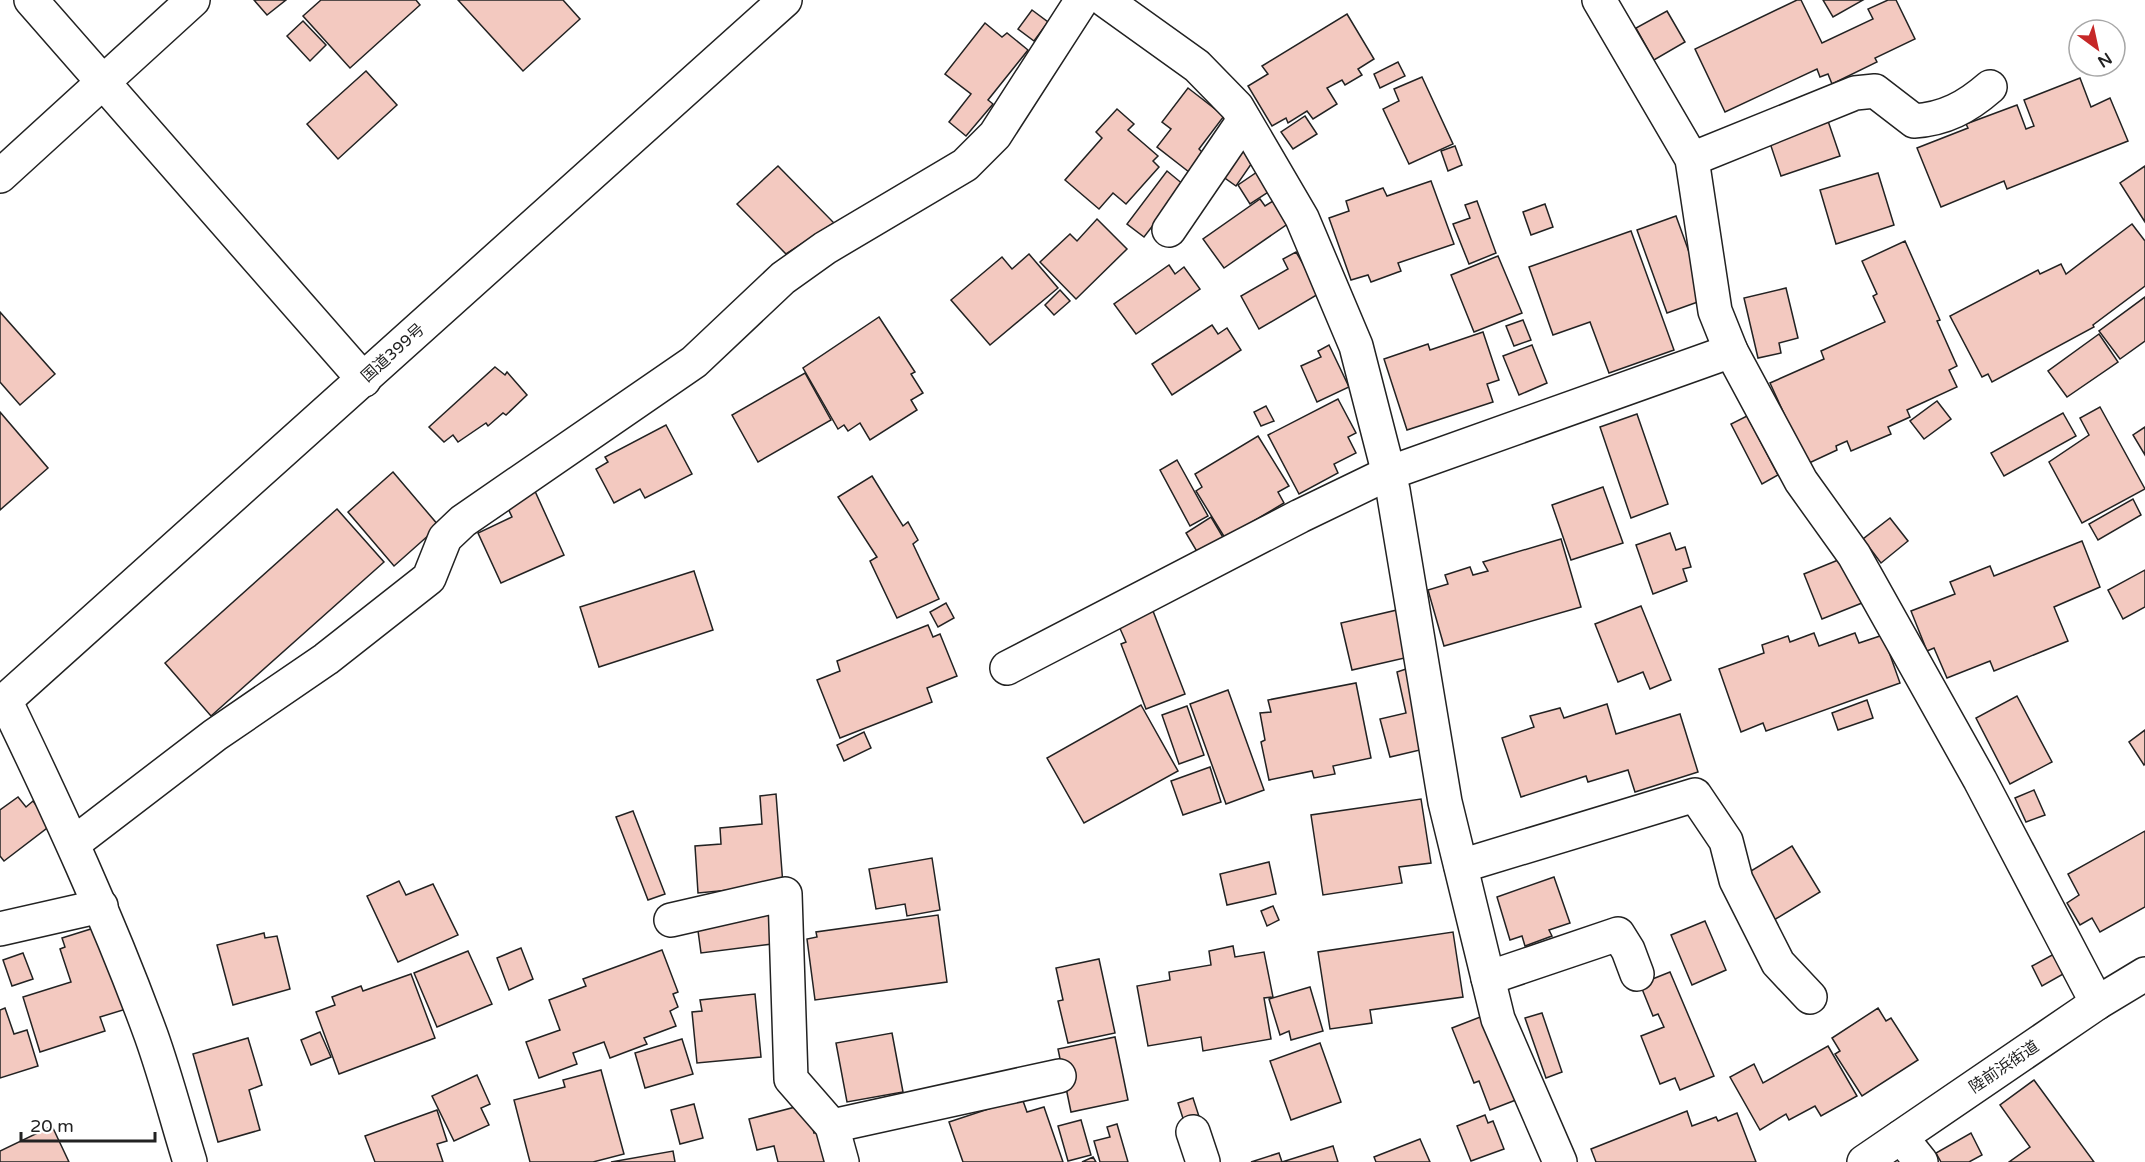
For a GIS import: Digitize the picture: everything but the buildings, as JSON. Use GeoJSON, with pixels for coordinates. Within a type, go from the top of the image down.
{"type":"FeatureCollection","features":[{"type":"Feature","properties":{"kind":"main road"},"geometry":{"type":"LineString","coordinates":[[31,0],[364,380]]}},
{"type":"Feature","properties":{"kind":"main road"},"geometry":{"type":"LineString","coordinates":[[0,176],[194,0]]}},
{"type":"Feature","properties":{"kind":"main road","name":"国道399号"},"geometry":{"type":"LineString","coordinates":[[3,702],[785,0]]}},
{"type":"Feature","properties":{"kind":"main road"},"geometry":{"type":"LineString","coordinates":[[74,843],[215,735],[326,659],[429,578],[445,538],[463,521],[694,362],[783,278],[825,248],[965,165],[995,135],[1082,0]]}},
{"type":"Feature","properties":{"kind":"main road"},"geometry":{"type":"LineString","coordinates":[[1105,0],[1197,66],[1237,107],[1302,218],[1356,346],[1389,474],[1445,802],[1498,1019],[1560,1162]]}},
{"type":"Feature","properties":{"kind":"main road"},"geometry":{"type":"LineString","coordinates":[[1599,0],[1692,159],[1715,311],[1731,351],[1801,482],[1854,555],[1980,780],[2097,1003]]}},
{"type":"Feature","properties":{"kind":"main road"},"geometry":{"type":"LineString","coordinates":[[1692,159],[1855,93],[1875,92],[1914,121],[1932,120],[1952,113],[1990,87]]}},
{"type":"Feature","properties":{"kind":"main road"},"geometry":{"type":"LineString","coordinates":[[1169,230],[1244,120]]}},
{"type":"Feature","properties":{"kind":"main road"},"geometry":{"type":"LineString","coordinates":[[1007,668],[1300,516],[1389,474],[1731,351]]}},
{"type":"Feature","properties":{"kind":"main road"},"geometry":{"type":"LineString","coordinates":[[3,702],[74,843],[101,906],[152,1037],[190,1162]]}},
{"type":"Feature","properties":{"kind":"main road"},"geometry":{"type":"LineString","coordinates":[[1461,866],[1695,795],[1726,841],[1736,880],[1778,963],[1810,997]]}},
{"type":"Feature","properties":{"kind":"main road"},"geometry":{"type":"LineString","coordinates":[[671,920],[785,894],[791,1079],[832,1126],[842,1162]]}},
{"type":"Feature","properties":{"kind":"main road"},"geometry":{"type":"LineString","coordinates":[[0,929],[101,906]]}},
{"type":"Feature","properties":{"kind":"main road"},"geometry":{"type":"LineString","coordinates":[[1488,978],[1618,934],[1628,950],[1637,974]]}},
{"type":"Feature","properties":{"kind":"main road","name":"陸前浜街道"},"geometry":{"type":"LineString","coordinates":[[1864,1162],[1911,1150],[2097,1003],[2145,974]]}},
{"type":"Feature","properties":{"kind":"main road"},"geometry":{"type":"LineString","coordinates":[[832,1126],[1059,1076]]}},
{"type":"Feature","properties":{"kind":"main road"},"geometry":{"type":"LineString","coordinates":[[1193,1132],[1203,1162]]}}]}
